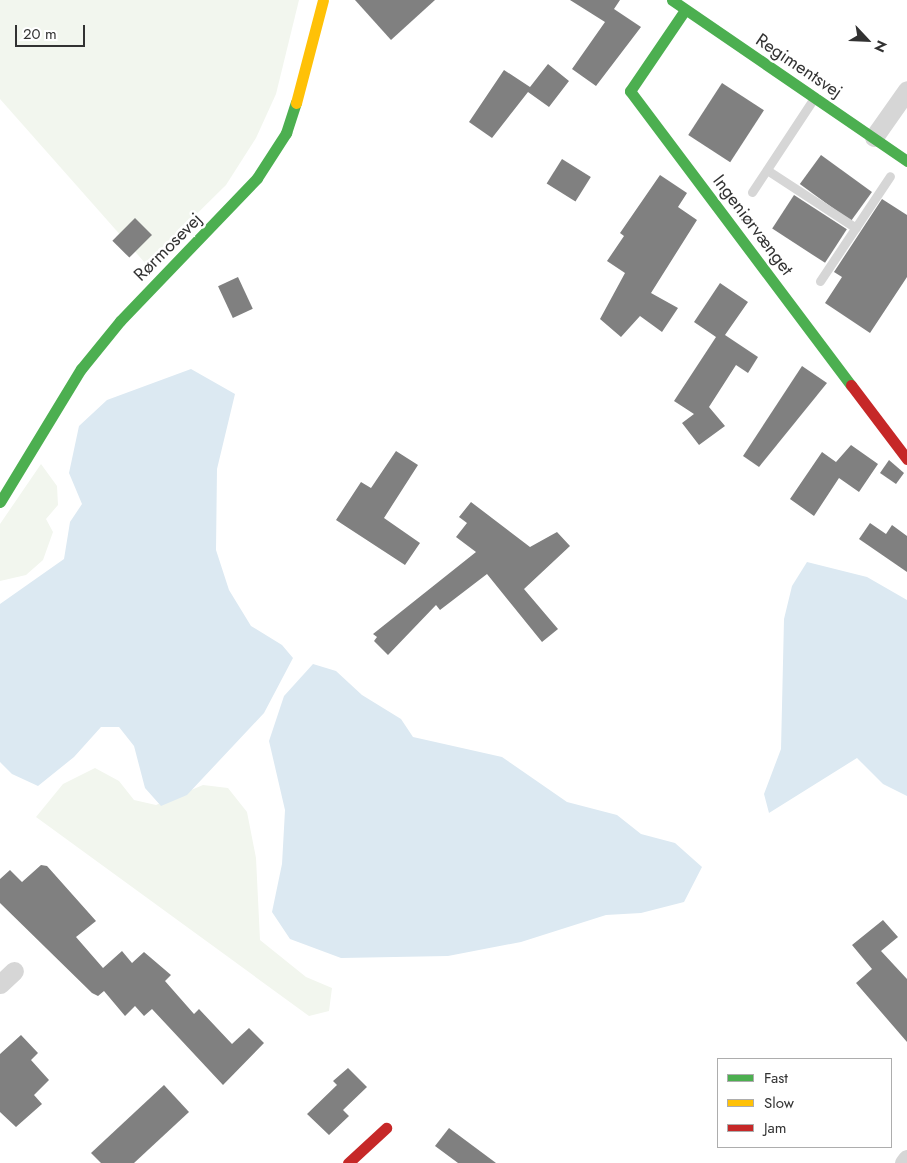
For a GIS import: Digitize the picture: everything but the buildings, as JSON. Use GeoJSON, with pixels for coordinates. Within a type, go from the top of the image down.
{"type":"FeatureCollection","features":[{"type":"Feature","properties":{"kind":"street","name":"Rørmosevej"},"geometry":{"type":"LineString","coordinates":[[0,502],[81,369],[120,321],[257,178],[286,133],[307,72],[323,0]]}},
{"type":"Feature","properties":{"kind":"street","name":"Regimentsvej"},"geometry":{"type":"LineString","coordinates":[[672,0],[907,161]]}},
{"type":"Feature","properties":{"kind":"street","name":"Ingeniørvænget"},"geometry":{"type":"LineString","coordinates":[[685,10],[630,91],[907,459]]}},
{"type":"Feature","properties":{"kind":"street"},"geometry":{"type":"LineString","coordinates":[[874,137],[907,90]]}},
{"type":"Feature","properties":{"kind":"street"},"geometry":{"type":"LineString","coordinates":[[348,1163],[386,1128]]}},
{"type":"Feature","properties":{"kind":"street"},"geometry":{"type":"LineString","coordinates":[[904,1163],[907,1158]]}},
{"type":"Feature","properties":{"kind":"lane"},"geometry":{"type":"LineString","coordinates":[[752,192],[814,97]]}},
{"type":"Feature","properties":{"kind":"lane"},"geometry":{"type":"LineString","coordinates":[[767,170],[856,228]]}},
{"type":"Feature","properties":{"kind":"lane"},"geometry":{"type":"LineString","coordinates":[[820,281],[890,176]]}},
{"type":"Feature","properties":{"kind":"shaded area"},"geometry":{"type":"Polygon","coordinates":[[[0,0],[299,0],[276,94],[256,138],[226,185],[146,264],[0,99],[0,0]]]}},
{"type":"Feature","properties":{"kind":"shaded area"},"geometry":{"type":"Polygon","coordinates":[[[191,369],[235,394],[217,469],[216,550],[229,590],[251,626],[282,645],[293,658],[264,713],[187,795],[161,806],[145,788],[134,746],[119,727],[101,727],[74,757],[38,786],[12,774],[0,762],[0,604],[64,559],[70,522],[82,504],[69,473],[79,426],[107,400],[191,369]]]}},
{"type":"Feature","properties":{"kind":"shaded area"},"geometry":{"type":"Polygon","coordinates":[[[41,464],[57,486],[58,505],[46,519],[53,532],[43,560],[26,575],[0,581],[0,524],[41,464]]]}},
{"type":"Feature","properties":{"kind":"shaded area"},"geometry":{"type":"Polygon","coordinates":[[[807,562],[867,577],[907,600],[907,796],[883,784],[857,758],[769,813],[764,794],[781,749],[784,619],[792,586],[807,562]]]}},
{"type":"Feature","properties":{"kind":"shaded area"},"geometry":{"type":"Polygon","coordinates":[[[313,664],[336,671],[362,695],[401,719],[413,737],[502,757],[567,802],[617,815],[641,834],[675,843],[702,867],[684,902],[641,913],[606,915],[521,942],[448,956],[341,958],[290,939],[272,912],[282,864],[285,810],[269,741],[284,696],[313,664]]]}},
{"type":"Feature","properties":{"kind":"shaded area"},"geometry":{"type":"Polygon","coordinates":[[[95,768],[119,781],[134,800],[156,805],[203,785],[228,788],[247,812],[256,858],[260,940],[306,977],[332,988],[329,1011],[309,1016],[36,817],[63,784],[95,768]]]}},
{"type":"Feature","properties":{"kind":"traffic: fast"},"geometry":{"type":"LineString","coordinates":[[672,0],[907,161]]}},
{"type":"Feature","properties":{"kind":"traffic: fast"},"geometry":{"type":"LineString","coordinates":[[685,10],[630,91],[851,385]]}},
{"type":"Feature","properties":{"kind":"traffic: fast"},"geometry":{"type":"LineString","coordinates":[[0,502],[81,369],[120,321],[257,178],[286,133],[296,103]]}},
{"type":"Feature","properties":{"kind":"traffic: slow"},"geometry":{"type":"LineString","coordinates":[[296,103],[323,0]]}},
{"type":"Feature","properties":{"kind":"traffic: jam"},"geometry":{"type":"LineString","coordinates":[[851,385],[907,459]]}},
{"type":"Feature","properties":{"kind":"traffic: jam"},"geometry":{"type":"LineString","coordinates":[[348,1163],[386,1128]]}}]}
